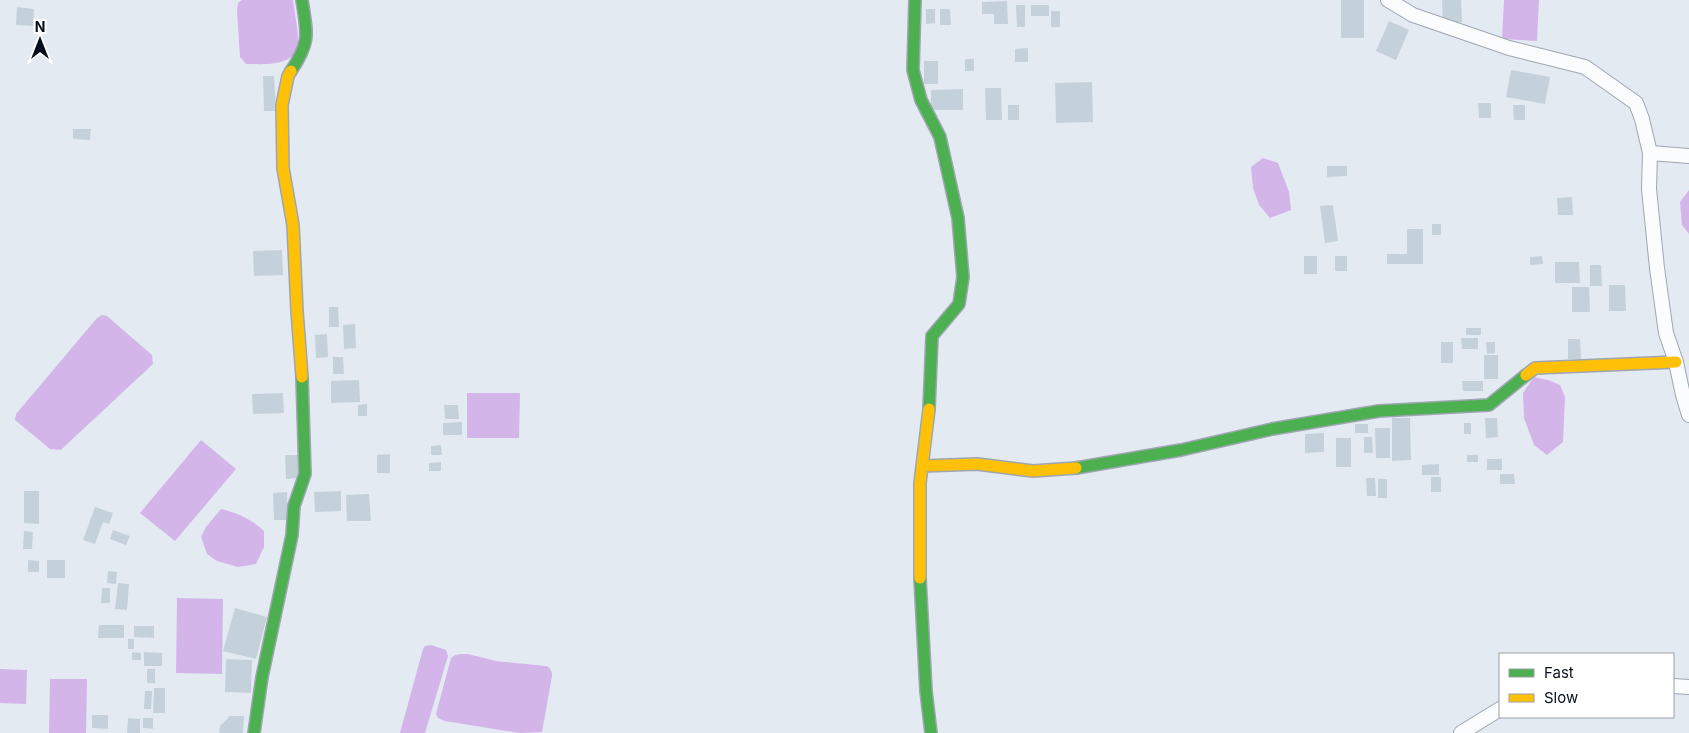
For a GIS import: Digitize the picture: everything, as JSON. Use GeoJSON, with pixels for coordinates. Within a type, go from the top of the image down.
{"type":"FeatureCollection","features":[{"type":"Feature","properties":{"kind":"street"},"geometry":{"type":"LineString","coordinates":[[254,733],[262,677],[292,535],[294,506],[305,474],[302,367],[293,225],[283,168],[282,105],[288,76],[303,53],[307,35],[302,0]]}},
{"type":"Feature","properties":{"kind":"street"},"geometry":{"type":"LineString","coordinates":[[915,0],[913,70],[921,100],[940,137],[952,185],[958,218],[963,277],[959,304],[932,336],[930,402],[922,466],[919,537],[920,590],[926,691],[931,733]]}},
{"type":"Feature","properties":{"kind":"street"},"geometry":{"type":"LineString","coordinates":[[1388,0],[1413,15],[1509,48],[1585,67],[1636,102],[1650,153],[1649,189],[1666,333],[1676,362],[1689,415]]}},
{"type":"Feature","properties":{"kind":"street"},"geometry":{"type":"LineString","coordinates":[[1650,153],[1689,156]]}},
{"type":"Feature","properties":{"kind":"street"},"geometry":{"type":"LineString","coordinates":[[922,466],[977,464],[1032,471],[1085,468],[1180,450],[1272,429],[1379,411],[1489,405],[1535,368],[1676,362]]}},
{"type":"Feature","properties":{"kind":"street"},"geometry":{"type":"LineString","coordinates":[[1674,686],[1689,687]]}},
{"type":"Feature","properties":{"kind":"street"},"geometry":{"type":"LineString","coordinates":[[1461,733],[1499,710]]}},
{"type":"Feature","properties":{"kind":"shaded area"},"geometry":{"type":"Polygon","coordinates":[[[242,0],[293,0],[298,31],[298,47],[290,58],[276,63],[246,64],[240,57],[237,10],[238,3],[242,0]]]}},
{"type":"Feature","properties":{"kind":"shaded area"},"geometry":{"type":"Polygon","coordinates":[[[1504,0],[1539,0],[1537,41],[1502,39],[1504,0]]]}},
{"type":"Feature","properties":{"kind":"shaded area"},"geometry":{"type":"Polygon","coordinates":[[[1263,158],[1278,163],[1289,192],[1291,210],[1270,218],[1259,205],[1253,188],[1251,167],[1263,158]]]}},
{"type":"Feature","properties":{"kind":"shaded area"},"geometry":{"type":"Polygon","coordinates":[[[1689,190],[1689,234],[1682,225],[1680,202],[1689,190]]]}},
{"type":"Feature","properties":{"kind":"shaded area"},"geometry":{"type":"Polygon","coordinates":[[[102,315],[107,316],[152,355],[153,364],[61,450],[50,449],[15,420],[16,414],[97,318],[102,315]]]}},
{"type":"Feature","properties":{"kind":"shaded area"},"geometry":{"type":"Polygon","coordinates":[[[1534,377],[1560,385],[1565,397],[1563,442],[1547,455],[1534,445],[1524,418],[1523,393],[1534,377]]]}},
{"type":"Feature","properties":{"kind":"shaded area"},"geometry":{"type":"Polygon","coordinates":[[[467,393],[520,393],[519,438],[467,438],[467,393]]]}},
{"type":"Feature","properties":{"kind":"shaded area"},"geometry":{"type":"Polygon","coordinates":[[[201,440],[236,469],[175,541],[140,513],[201,440]]]}},
{"type":"Feature","properties":{"kind":"shaded area"},"geometry":{"type":"Polygon","coordinates":[[[221,509],[244,517],[264,531],[264,547],[256,564],[238,567],[217,561],[207,554],[201,537],[206,527],[221,509]]]}},
{"type":"Feature","properties":{"kind":"shaded area"},"geometry":{"type":"Polygon","coordinates":[[[177,598],[223,599],[222,674],[176,673],[177,598]]]}},
{"type":"Feature","properties":{"kind":"shaded area"},"geometry":{"type":"Polygon","coordinates":[[[431,645],[446,650],[448,656],[425,733],[400,733],[423,649],[425,646],[431,645]]]}},
{"type":"Feature","properties":{"kind":"shaded area"},"geometry":{"type":"Polygon","coordinates":[[[461,654],[496,661],[546,666],[549,668],[552,676],[542,732],[520,733],[445,721],[438,718],[436,714],[451,658],[461,654]]]}},
{"type":"Feature","properties":{"kind":"shaded area"},"geometry":{"type":"Polygon","coordinates":[[[0,669],[27,670],[26,704],[0,703],[0,669]]]}},
{"type":"Feature","properties":{"kind":"shaded area"},"geometry":{"type":"Polygon","coordinates":[[[50,679],[87,679],[86,733],[49,733],[50,679]]]}},
{"type":"Feature","properties":{"kind":"building"},"geometry":{"type":"Polygon","coordinates":[[[1341,0],[1364,0],[1364,38],[1341,38],[1341,0]]]}},
{"type":"Feature","properties":{"kind":"building"},"geometry":{"type":"Polygon","coordinates":[[[1442,0],[1461,0],[1462,22],[1443,23],[1442,0]]]}},
{"type":"Feature","properties":{"kind":"building"},"geometry":{"type":"Polygon","coordinates":[[[1007,1],[1008,24],[994,24],[994,14],[982,14],[982,2],[1007,1]]]}},
{"type":"Feature","properties":{"kind":"building"},"geometry":{"type":"Polygon","coordinates":[[[1016,5],[1025,5],[1025,27],[1017,27],[1016,5]]]}},
{"type":"Feature","properties":{"kind":"building"},"geometry":{"type":"Polygon","coordinates":[[[1031,5],[1049,5],[1049,16],[1031,16],[1031,5]]]}},
{"type":"Feature","properties":{"kind":"building"},"geometry":{"type":"Polygon","coordinates":[[[17,7],[34,9],[33,26],[16,25],[17,7]]]}},
{"type":"Feature","properties":{"kind":"building"},"geometry":{"type":"Polygon","coordinates":[[[926,9],[935,9],[935,23],[926,24],[926,9]]]}},
{"type":"Feature","properties":{"kind":"building"},"geometry":{"type":"Polygon","coordinates":[[[940,9],[950,9],[951,25],[940,25],[940,9]]]}},
{"type":"Feature","properties":{"kind":"building"},"geometry":{"type":"Polygon","coordinates":[[[1051,11],[1060,11],[1060,27],[1051,27],[1051,11]]]}},
{"type":"Feature","properties":{"kind":"building"},"geometry":{"type":"Polygon","coordinates":[[[1389,21],[1409,30],[1396,60],[1376,51],[1389,21]]]}},
{"type":"Feature","properties":{"kind":"building"},"geometry":{"type":"Polygon","coordinates":[[[1028,48],[1028,62],[1015,62],[1015,49],[1028,48]]]}},
{"type":"Feature","properties":{"kind":"building"},"geometry":{"type":"Polygon","coordinates":[[[965,59],[974,59],[974,71],[965,71],[965,59]]]}},
{"type":"Feature","properties":{"kind":"building"},"geometry":{"type":"Polygon","coordinates":[[[924,61],[938,61],[938,84],[924,84],[924,61]]]}},
{"type":"Feature","properties":{"kind":"building"},"geometry":{"type":"Polygon","coordinates":[[[1511,70],[1550,77],[1545,104],[1506,97],[1511,70]]]}},
{"type":"Feature","properties":{"kind":"building"},"geometry":{"type":"Polygon","coordinates":[[[263,76],[274,76],[276,111],[264,111],[263,76]]]}},
{"type":"Feature","properties":{"kind":"building"},"geometry":{"type":"Polygon","coordinates":[[[1092,82],[1093,122],[1056,123],[1055,83],[1092,82]]]}},
{"type":"Feature","properties":{"kind":"building"},"geometry":{"type":"Polygon","coordinates":[[[985,88],[1001,88],[1002,120],[986,120],[985,88]]]}},
{"type":"Feature","properties":{"kind":"building"},"geometry":{"type":"Polygon","coordinates":[[[963,89],[963,110],[931,110],[931,90],[963,89]]]}},
{"type":"Feature","properties":{"kind":"building"},"geometry":{"type":"Polygon","coordinates":[[[1478,103],[1491,103],[1491,118],[1479,118],[1478,103]]]}},
{"type":"Feature","properties":{"kind":"building"},"geometry":{"type":"Polygon","coordinates":[[[1008,105],[1019,105],[1019,120],[1008,120],[1008,105]]]}},
{"type":"Feature","properties":{"kind":"building"},"geometry":{"type":"Polygon","coordinates":[[[1513,105],[1525,105],[1525,120],[1514,120],[1513,105]]]}},
{"type":"Feature","properties":{"kind":"building"},"geometry":{"type":"Polygon","coordinates":[[[73,129],[91,129],[90,140],[73,139],[73,129]]]}},
{"type":"Feature","properties":{"kind":"building"},"geometry":{"type":"Polygon","coordinates":[[[1327,166],[1347,166],[1347,176],[1327,177],[1327,166]]]}},
{"type":"Feature","properties":{"kind":"building"},"geometry":{"type":"Polygon","coordinates":[[[1572,197],[1573,215],[1558,215],[1557,198],[1572,197]]]}},
{"type":"Feature","properties":{"kind":"building"},"geometry":{"type":"Polygon","coordinates":[[[1333,205],[1338,241],[1325,243],[1320,206],[1333,205]]]}},
{"type":"Feature","properties":{"kind":"building"},"geometry":{"type":"Polygon","coordinates":[[[1432,224],[1441,224],[1441,235],[1432,235],[1432,224]]]}},
{"type":"Feature","properties":{"kind":"building"},"geometry":{"type":"Polygon","coordinates":[[[1407,229],[1423,229],[1423,264],[1387,264],[1387,254],[1407,254],[1407,229]]]}},
{"type":"Feature","properties":{"kind":"building"},"geometry":{"type":"Polygon","coordinates":[[[282,250],[283,275],[254,276],[253,251],[282,250]]]}},
{"type":"Feature","properties":{"kind":"building"},"geometry":{"type":"Polygon","coordinates":[[[1304,256],[1317,256],[1317,274],[1304,274],[1304,256]]]}},
{"type":"Feature","properties":{"kind":"building"},"geometry":{"type":"Polygon","coordinates":[[[1335,256],[1347,256],[1347,271],[1335,271],[1335,256]]]}},
{"type":"Feature","properties":{"kind":"building"},"geometry":{"type":"Polygon","coordinates":[[[1542,256],[1543,264],[1530,265],[1530,257],[1542,256]]]}},
{"type":"Feature","properties":{"kind":"building"},"geometry":{"type":"Polygon","coordinates":[[[1555,262],[1579,262],[1580,283],[1555,283],[1555,262]]]}},
{"type":"Feature","properties":{"kind":"building"},"geometry":{"type":"Polygon","coordinates":[[[1590,265],[1601,265],[1602,286],[1590,286],[1590,265]]]}},
{"type":"Feature","properties":{"kind":"building"},"geometry":{"type":"Polygon","coordinates":[[[1609,285],[1625,285],[1626,311],[1609,311],[1609,285]]]}},
{"type":"Feature","properties":{"kind":"building"},"geometry":{"type":"Polygon","coordinates":[[[1572,287],[1589,287],[1590,312],[1572,312],[1572,287]]]}},
{"type":"Feature","properties":{"kind":"building"},"geometry":{"type":"Polygon","coordinates":[[[329,307],[338,307],[339,327],[329,327],[329,307]]]}},
{"type":"Feature","properties":{"kind":"building"},"geometry":{"type":"Polygon","coordinates":[[[355,324],[356,348],[344,349],[343,325],[355,324]]]}},
{"type":"Feature","properties":{"kind":"building"},"geometry":{"type":"Polygon","coordinates":[[[1466,328],[1481,328],[1481,335],[1466,335],[1466,328]]]}},
{"type":"Feature","properties":{"kind":"building"},"geometry":{"type":"Polygon","coordinates":[[[327,334],[328,357],[316,358],[315,335],[327,334]]]}},
{"type":"Feature","properties":{"kind":"building"},"geometry":{"type":"Polygon","coordinates":[[[1461,338],[1478,338],[1478,349],[1462,349],[1461,338]]]}},
{"type":"Feature","properties":{"kind":"building"},"geometry":{"type":"Polygon","coordinates":[[[1568,339],[1580,339],[1581,359],[1568,359],[1568,339]]]}},
{"type":"Feature","properties":{"kind":"building"},"geometry":{"type":"Polygon","coordinates":[[[1441,342],[1453,342],[1453,363],[1441,363],[1441,342]]]}},
{"type":"Feature","properties":{"kind":"building"},"geometry":{"type":"Polygon","coordinates":[[[1486,342],[1495,342],[1495,353],[1487,354],[1486,342]]]}},
{"type":"Feature","properties":{"kind":"building"},"geometry":{"type":"Polygon","coordinates":[[[1484,355],[1498,355],[1498,379],[1484,379],[1484,355]]]}},
{"type":"Feature","properties":{"kind":"building"},"geometry":{"type":"Polygon","coordinates":[[[333,357],[343,357],[344,374],[333,374],[333,357]]]}},
{"type":"Feature","properties":{"kind":"building"},"geometry":{"type":"Polygon","coordinates":[[[359,380],[360,402],[331,403],[331,381],[359,380]]]}},
{"type":"Feature","properties":{"kind":"building"},"geometry":{"type":"Polygon","coordinates":[[[1462,381],[1483,381],[1483,391],[1463,391],[1462,381]]]}},
{"type":"Feature","properties":{"kind":"building"},"geometry":{"type":"Polygon","coordinates":[[[283,393],[284,413],[253,414],[252,394],[283,393]]]}},
{"type":"Feature","properties":{"kind":"building"},"geometry":{"type":"Polygon","coordinates":[[[367,404],[367,416],[358,416],[358,405],[367,404]]]}},
{"type":"Feature","properties":{"kind":"building"},"geometry":{"type":"Polygon","coordinates":[[[444,405],[458,405],[459,419],[445,419],[444,405]]]}},
{"type":"Feature","properties":{"kind":"building"},"geometry":{"type":"Polygon","coordinates":[[[1392,418],[1410,418],[1411,460],[1392,461],[1392,418]]]}},
{"type":"Feature","properties":{"kind":"building"},"geometry":{"type":"Polygon","coordinates":[[[1485,418],[1497,418],[1498,437],[1486,438],[1485,418]]]}},
{"type":"Feature","properties":{"kind":"building"},"geometry":{"type":"Polygon","coordinates":[[[462,422],[462,435],[443,435],[443,423],[462,422]]]}},
{"type":"Feature","properties":{"kind":"building"},"geometry":{"type":"Polygon","coordinates":[[[1464,423],[1471,423],[1471,434],[1464,434],[1464,423]]]}},
{"type":"Feature","properties":{"kind":"building"},"geometry":{"type":"Polygon","coordinates":[[[1355,424],[1368,424],[1368,433],[1355,433],[1355,424]]]}},
{"type":"Feature","properties":{"kind":"building"},"geometry":{"type":"Polygon","coordinates":[[[1375,428],[1390,428],[1390,458],[1376,458],[1375,428]]]}},
{"type":"Feature","properties":{"kind":"building"},"geometry":{"type":"Polygon","coordinates":[[[1324,433],[1324,452],[1305,453],[1305,434],[1324,433]]]}},
{"type":"Feature","properties":{"kind":"building"},"geometry":{"type":"Polygon","coordinates":[[[1364,437],[1372,437],[1373,453],[1364,453],[1364,437]]]}},
{"type":"Feature","properties":{"kind":"building"},"geometry":{"type":"Polygon","coordinates":[[[1336,438],[1351,438],[1351,467],[1336,467],[1336,438]]]}},
{"type":"Feature","properties":{"kind":"building"},"geometry":{"type":"Polygon","coordinates":[[[441,445],[442,455],[431,455],[431,446],[441,445]]]}},
{"type":"Feature","properties":{"kind":"building"},"geometry":{"type":"Polygon","coordinates":[[[390,454],[390,473],[377,473],[377,455],[390,454]]]}},
{"type":"Feature","properties":{"kind":"building"},"geometry":{"type":"Polygon","coordinates":[[[285,455],[298,455],[299,478],[286,479],[285,455]]]}},
{"type":"Feature","properties":{"kind":"building"},"geometry":{"type":"Polygon","coordinates":[[[1467,455],[1478,455],[1478,462],[1467,462],[1467,455]]]}},
{"type":"Feature","properties":{"kind":"building"},"geometry":{"type":"Polygon","coordinates":[[[1487,459],[1502,459],[1502,470],[1487,470],[1487,459]]]}},
{"type":"Feature","properties":{"kind":"building"},"geometry":{"type":"Polygon","coordinates":[[[441,462],[441,471],[429,471],[429,463],[441,462]]]}},
{"type":"Feature","properties":{"kind":"building"},"geometry":{"type":"Polygon","coordinates":[[[1439,464],[1439,475],[1422,475],[1422,465],[1439,464]]]}},
{"type":"Feature","properties":{"kind":"building"},"geometry":{"type":"Polygon","coordinates":[[[1500,474],[1514,474],[1515,484],[1500,484],[1500,474]]]}},
{"type":"Feature","properties":{"kind":"building"},"geometry":{"type":"Polygon","coordinates":[[[1431,477],[1441,477],[1441,492],[1431,492],[1431,477]]]}},
{"type":"Feature","properties":{"kind":"building"},"geometry":{"type":"Polygon","coordinates":[[[1366,478],[1375,478],[1376,496],[1367,496],[1366,478]]]}},
{"type":"Feature","properties":{"kind":"building"},"geometry":{"type":"Polygon","coordinates":[[[1378,479],[1387,479],[1387,498],[1378,498],[1378,479]]]}},
{"type":"Feature","properties":{"kind":"building"},"geometry":{"type":"Polygon","coordinates":[[[24,491],[39,491],[39,524],[24,523],[24,491]]]}},
{"type":"Feature","properties":{"kind":"building"},"geometry":{"type":"Polygon","coordinates":[[[341,491],[341,511],[315,512],[314,492],[341,491]]]}},
{"type":"Feature","properties":{"kind":"building"},"geometry":{"type":"Polygon","coordinates":[[[287,492],[288,520],[274,520],[273,493],[287,492]]]}},
{"type":"Feature","properties":{"kind":"building"},"geometry":{"type":"Polygon","coordinates":[[[369,494],[371,521],[347,521],[346,495],[369,494]]]}},
{"type":"Feature","properties":{"kind":"building"},"geometry":{"type":"Polygon","coordinates":[[[95,507],[113,513],[109,524],[103,522],[95,544],[83,540],[95,507]]]}},
{"type":"Feature","properties":{"kind":"building"},"geometry":{"type":"Polygon","coordinates":[[[113,530],[130,536],[126,545],[110,539],[113,530]]]}},
{"type":"Feature","properties":{"kind":"building"},"geometry":{"type":"Polygon","coordinates":[[[24,531],[33,532],[32,549],[23,549],[24,531]]]}},
{"type":"Feature","properties":{"kind":"building"},"geometry":{"type":"Polygon","coordinates":[[[28,560],[39,561],[39,572],[28,572],[28,560]]]}},
{"type":"Feature","properties":{"kind":"building"},"geometry":{"type":"Polygon","coordinates":[[[47,560],[65,560],[65,578],[47,578],[47,560]]]}},
{"type":"Feature","properties":{"kind":"building"},"geometry":{"type":"Polygon","coordinates":[[[108,571],[117,572],[116,584],[107,583],[108,571]]]}},
{"type":"Feature","properties":{"kind":"building"},"geometry":{"type":"Polygon","coordinates":[[[118,583],[129,584],[127,610],[115,609],[118,583]]]}},
{"type":"Feature","properties":{"kind":"building"},"geometry":{"type":"Polygon","coordinates":[[[102,588],[110,588],[110,603],[101,603],[102,588]]]}},
{"type":"Feature","properties":{"kind":"building"},"geometry":{"type":"Polygon","coordinates":[[[235,608],[267,617],[256,659],[223,651],[235,608]]]}},
{"type":"Feature","properties":{"kind":"building"},"geometry":{"type":"Polygon","coordinates":[[[99,625],[124,625],[124,638],[98,638],[99,625]]]}},
{"type":"Feature","properties":{"kind":"building"},"geometry":{"type":"Polygon","coordinates":[[[134,626],[154,626],[154,638],[134,637],[134,626]]]}},
{"type":"Feature","properties":{"kind":"building"},"geometry":{"type":"Polygon","coordinates":[[[128,639],[134,639],[134,649],[128,649],[128,639]]]}},
{"type":"Feature","properties":{"kind":"building"},"geometry":{"type":"Polygon","coordinates":[[[132,652],[141,653],[141,660],[132,660],[132,652]]]}},
{"type":"Feature","properties":{"kind":"building"},"geometry":{"type":"Polygon","coordinates":[[[144,652],[162,653],[162,666],[144,666],[144,652]]]}},
{"type":"Feature","properties":{"kind":"building"},"geometry":{"type":"Polygon","coordinates":[[[226,659],[252,660],[251,693],[225,692],[226,659]]]}},
{"type":"Feature","properties":{"kind":"building"},"geometry":{"type":"Polygon","coordinates":[[[147,669],[155,669],[155,683],[147,683],[147,669]]]}},
{"type":"Feature","properties":{"kind":"building"},"geometry":{"type":"Polygon","coordinates":[[[154,688],[165,688],[165,713],[153,713],[154,688]]]}},
{"type":"Feature","properties":{"kind":"building"},"geometry":{"type":"Polygon","coordinates":[[[145,691],[152,691],[151,709],[144,709],[145,691]]]}},
{"type":"Feature","properties":{"kind":"building"},"geometry":{"type":"Polygon","coordinates":[[[92,715],[108,715],[108,729],[92,728],[92,715]]]}},
{"type":"Feature","properties":{"kind":"building"},"geometry":{"type":"Polygon","coordinates":[[[230,716],[244,716],[243,733],[219,733],[220,726],[230,716]]]}},
{"type":"Feature","properties":{"kind":"building"},"geometry":{"type":"Polygon","coordinates":[[[128,718],[140,719],[140,733],[127,733],[128,718]]]}},
{"type":"Feature","properties":{"kind":"building"},"geometry":{"type":"Polygon","coordinates":[[[143,718],[153,718],[153,729],[143,728],[143,718]]]}},
{"type":"Feature","properties":{"kind":"traffic: fast"},"geometry":{"type":"LineString","coordinates":[[291,71],[305,44],[306,29],[302,0]]}},
{"type":"Feature","properties":{"kind":"traffic: fast"},"geometry":{"type":"LineString","coordinates":[[915,0],[913,70],[921,100],[940,137],[958,218],[963,277],[959,304],[932,336],[929,409]]}},
{"type":"Feature","properties":{"kind":"traffic: fast"},"geometry":{"type":"LineString","coordinates":[[1076,468],[1181,450],[1272,429],[1379,411],[1489,405],[1526,375]]}},
{"type":"Feature","properties":{"kind":"traffic: fast"},"geometry":{"type":"LineString","coordinates":[[254,733],[262,677],[292,535],[294,506],[305,474],[302,377]]}},
{"type":"Feature","properties":{"kind":"traffic: fast"},"geometry":{"type":"LineString","coordinates":[[920,578],[926,691],[931,733]]}},
{"type":"Feature","properties":{"kind":"traffic: slow"},"geometry":{"type":"LineString","coordinates":[[291,71],[288,76],[282,105],[283,168],[293,225],[302,377]]}},
{"type":"Feature","properties":{"kind":"traffic: slow"},"geometry":{"type":"LineString","coordinates":[[1526,375],[1535,368],[1676,362]]}},
{"type":"Feature","properties":{"kind":"traffic: slow"},"geometry":{"type":"LineString","coordinates":[[920,578],[920,483],[929,409]]}},
{"type":"Feature","properties":{"kind":"traffic: slow"},"geometry":{"type":"LineString","coordinates":[[922,466],[977,464],[1033,471],[1076,468]]}}]}
